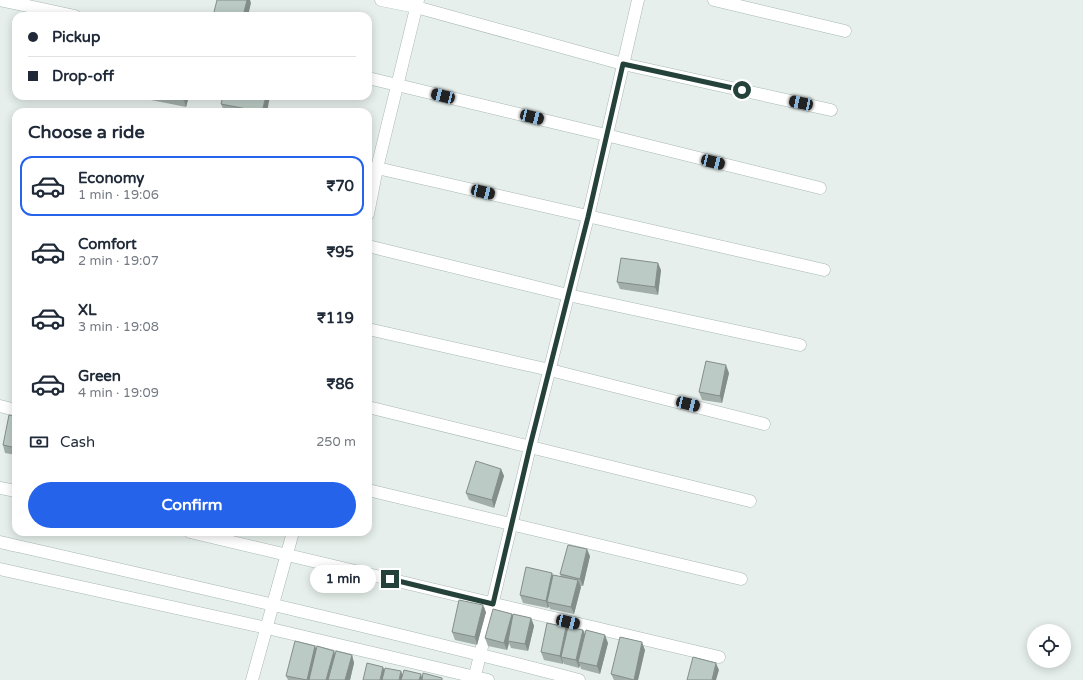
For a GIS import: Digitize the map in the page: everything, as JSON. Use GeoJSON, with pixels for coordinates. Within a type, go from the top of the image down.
{"type":"FeatureCollection","features":[{"type":"Feature","properties":{"kind":"street"},"geometry":{"type":"LineString","coordinates":[[0,0],[56,12]]}},
{"type":"Feature","properties":{"kind":"street"},"geometry":{"type":"LineString","coordinates":[[381,0],[417,4],[623,64],[831,110]]}},
{"type":"Feature","properties":{"kind":"street"},"geometry":{"type":"LineString","coordinates":[[475,678],[530,446],[588,217],[638,0]]}},
{"type":"Feature","properties":{"kind":"street"},"geometry":{"type":"LineString","coordinates":[[714,0],[845,31]]}},
{"type":"Feature","properties":{"kind":"street"},"geometry":{"type":"LineString","coordinates":[[372,194],[417,4]]}},
{"type":"Feature","properties":{"kind":"street"},"geometry":{"type":"LineString","coordinates":[[372,79],[820,188]]}},
{"type":"Feature","properties":{"kind":"street"},"geometry":{"type":"LineString","coordinates":[[377,168],[824,270]]}},
{"type":"Feature","properties":{"kind":"street"},"geometry":{"type":"LineString","coordinates":[[372,247],[568,295],[800,346]]}},
{"type":"Feature","properties":{"kind":"street"},"geometry":{"type":"LineString","coordinates":[[372,330],[550,370],[764,424]]}},
{"type":"Feature","properties":{"kind":"street"},"geometry":{"type":"LineString","coordinates":[[0,406],[12,409]]}},
{"type":"Feature","properties":{"kind":"street"},"geometry":{"type":"LineString","coordinates":[[372,408],[750,501]]}},
{"type":"Feature","properties":{"kind":"street"},"geometry":{"type":"LineString","coordinates":[[0,488],[12,490]]}},
{"type":"Feature","properties":{"kind":"street"},"geometry":{"type":"LineString","coordinates":[[372,491],[741,579]]}},
{"type":"Feature","properties":{"kind":"street"},"geometry":{"type":"LineString","coordinates":[[207,536],[719,658]]}},
{"type":"Feature","properties":{"kind":"street"},"geometry":{"type":"LineString","coordinates":[[252,680],[292,536]]}},
{"type":"Feature","properties":{"kind":"street"},"geometry":{"type":"LineString","coordinates":[[0,542],[480,654],[579,680]]}},
{"type":"Feature","properties":{"kind":"street"},"geometry":{"type":"LineString","coordinates":[[0,569],[267,628],[488,680]]}},
{"type":"Feature","properties":{"kind":"building"},"geometry":{"type":"Polygon","coordinates":[[[217,0],[247,0],[244,12],[214,12],[217,0]]]}},
{"type":"Feature","properties":{"kind":"building"},"geometry":{"type":"Polygon","coordinates":[[[222,100],[265,100],[263,108],[242,108],[221,104],[222,100]]]}},
{"type":"Feature","properties":{"kind":"building"},"geometry":{"type":"Polygon","coordinates":[[[621,258],[658,263],[655,287],[617,282],[621,258]]]}},
{"type":"Feature","properties":{"kind":"building"},"geometry":{"type":"Polygon","coordinates":[[[706,361],[726,365],[720,396],[699,392],[706,361]]]}},
{"type":"Feature","properties":{"kind":"building"},"geometry":{"type":"Polygon","coordinates":[[[9,415],[12,415],[12,447],[3,445],[9,415]]]}},
{"type":"Feature","properties":{"kind":"building"},"geometry":{"type":"Polygon","coordinates":[[[476,461],[501,469],[492,500],[466,493],[476,461]]]}},
{"type":"Feature","properties":{"kind":"building"},"geometry":{"type":"Polygon","coordinates":[[[568,545],[587,549],[580,579],[560,574],[568,545]]]}},
{"type":"Feature","properties":{"kind":"building"},"geometry":{"type":"Polygon","coordinates":[[[526,567],[552,573],[546,601],[520,595],[526,567]]]}},
{"type":"Feature","properties":{"kind":"building"},"geometry":{"type":"Polygon","coordinates":[[[553,575],[578,580],[571,607],[547,602],[553,575]]]}},
{"type":"Feature","properties":{"kind":"building"},"geometry":{"type":"Polygon","coordinates":[[[459,600],[483,605],[475,637],[452,632],[459,600]]]}},
{"type":"Feature","properties":{"kind":"building"},"geometry":{"type":"Polygon","coordinates":[[[493,609],[512,614],[504,643],[485,638],[493,609]]]}},
{"type":"Feature","properties":{"kind":"building"},"geometry":{"type":"Polygon","coordinates":[[[513,614],[531,618],[525,644],[508,641],[513,614]]]}},
{"type":"Feature","properties":{"kind":"building"},"geometry":{"type":"Polygon","coordinates":[[[547,623],[566,627],[560,656],[541,652],[547,623]]]}},
{"type":"Feature","properties":{"kind":"building"},"geometry":{"type":"Polygon","coordinates":[[[568,627],[583,630],[576,660],[561,657],[568,627]]]}},
{"type":"Feature","properties":{"kind":"building"},"geometry":{"type":"Polygon","coordinates":[[[586,630],[605,635],[597,666],[578,662],[586,630]]]}},
{"type":"Feature","properties":{"kind":"building"},"geometry":{"type":"Polygon","coordinates":[[[620,637],[642,642],[634,680],[611,674],[620,637]]]}},
{"type":"Feature","properties":{"kind":"building"},"geometry":{"type":"Polygon","coordinates":[[[295,641],[315,646],[307,680],[286,676],[295,641]]]}},
{"type":"Feature","properties":{"kind":"building"},"geometry":{"type":"Polygon","coordinates":[[[317,646],[334,651],[326,680],[309,680],[317,646]]]}},
{"type":"Feature","properties":{"kind":"building"},"geometry":{"type":"Polygon","coordinates":[[[336,651],[352,655],[345,680],[328,680],[336,651]]]}},
{"type":"Feature","properties":{"kind":"building"},"geometry":{"type":"Polygon","coordinates":[[[693,657],[716,663],[712,680],[687,680],[693,657]]]}},
{"type":"Feature","properties":{"kind":"building"},"geometry":{"type":"Polygon","coordinates":[[[367,663],[383,667],[380,680],[363,680],[367,663]]]}},
{"type":"Feature","properties":{"kind":"building"},"geometry":{"type":"Polygon","coordinates":[[[385,668],[401,671],[399,680],[382,680],[385,668]]]}},
{"type":"Feature","properties":{"kind":"building"},"geometry":{"type":"Polygon","coordinates":[[[404,670],[421,674],[419,680],[401,680],[404,670]]]}},
{"type":"Feature","properties":{"kind":"building"},"geometry":{"type":"Polygon","coordinates":[[[423,673],[442,678],[442,680],[422,680],[423,673]]]}},
{"type":"Feature","properties":{"kind":"route"},"geometry":{"type":"LineString","coordinates":[[390,579],[493,604],[530,446],[588,217],[623,64],[742,90]]}}]}
